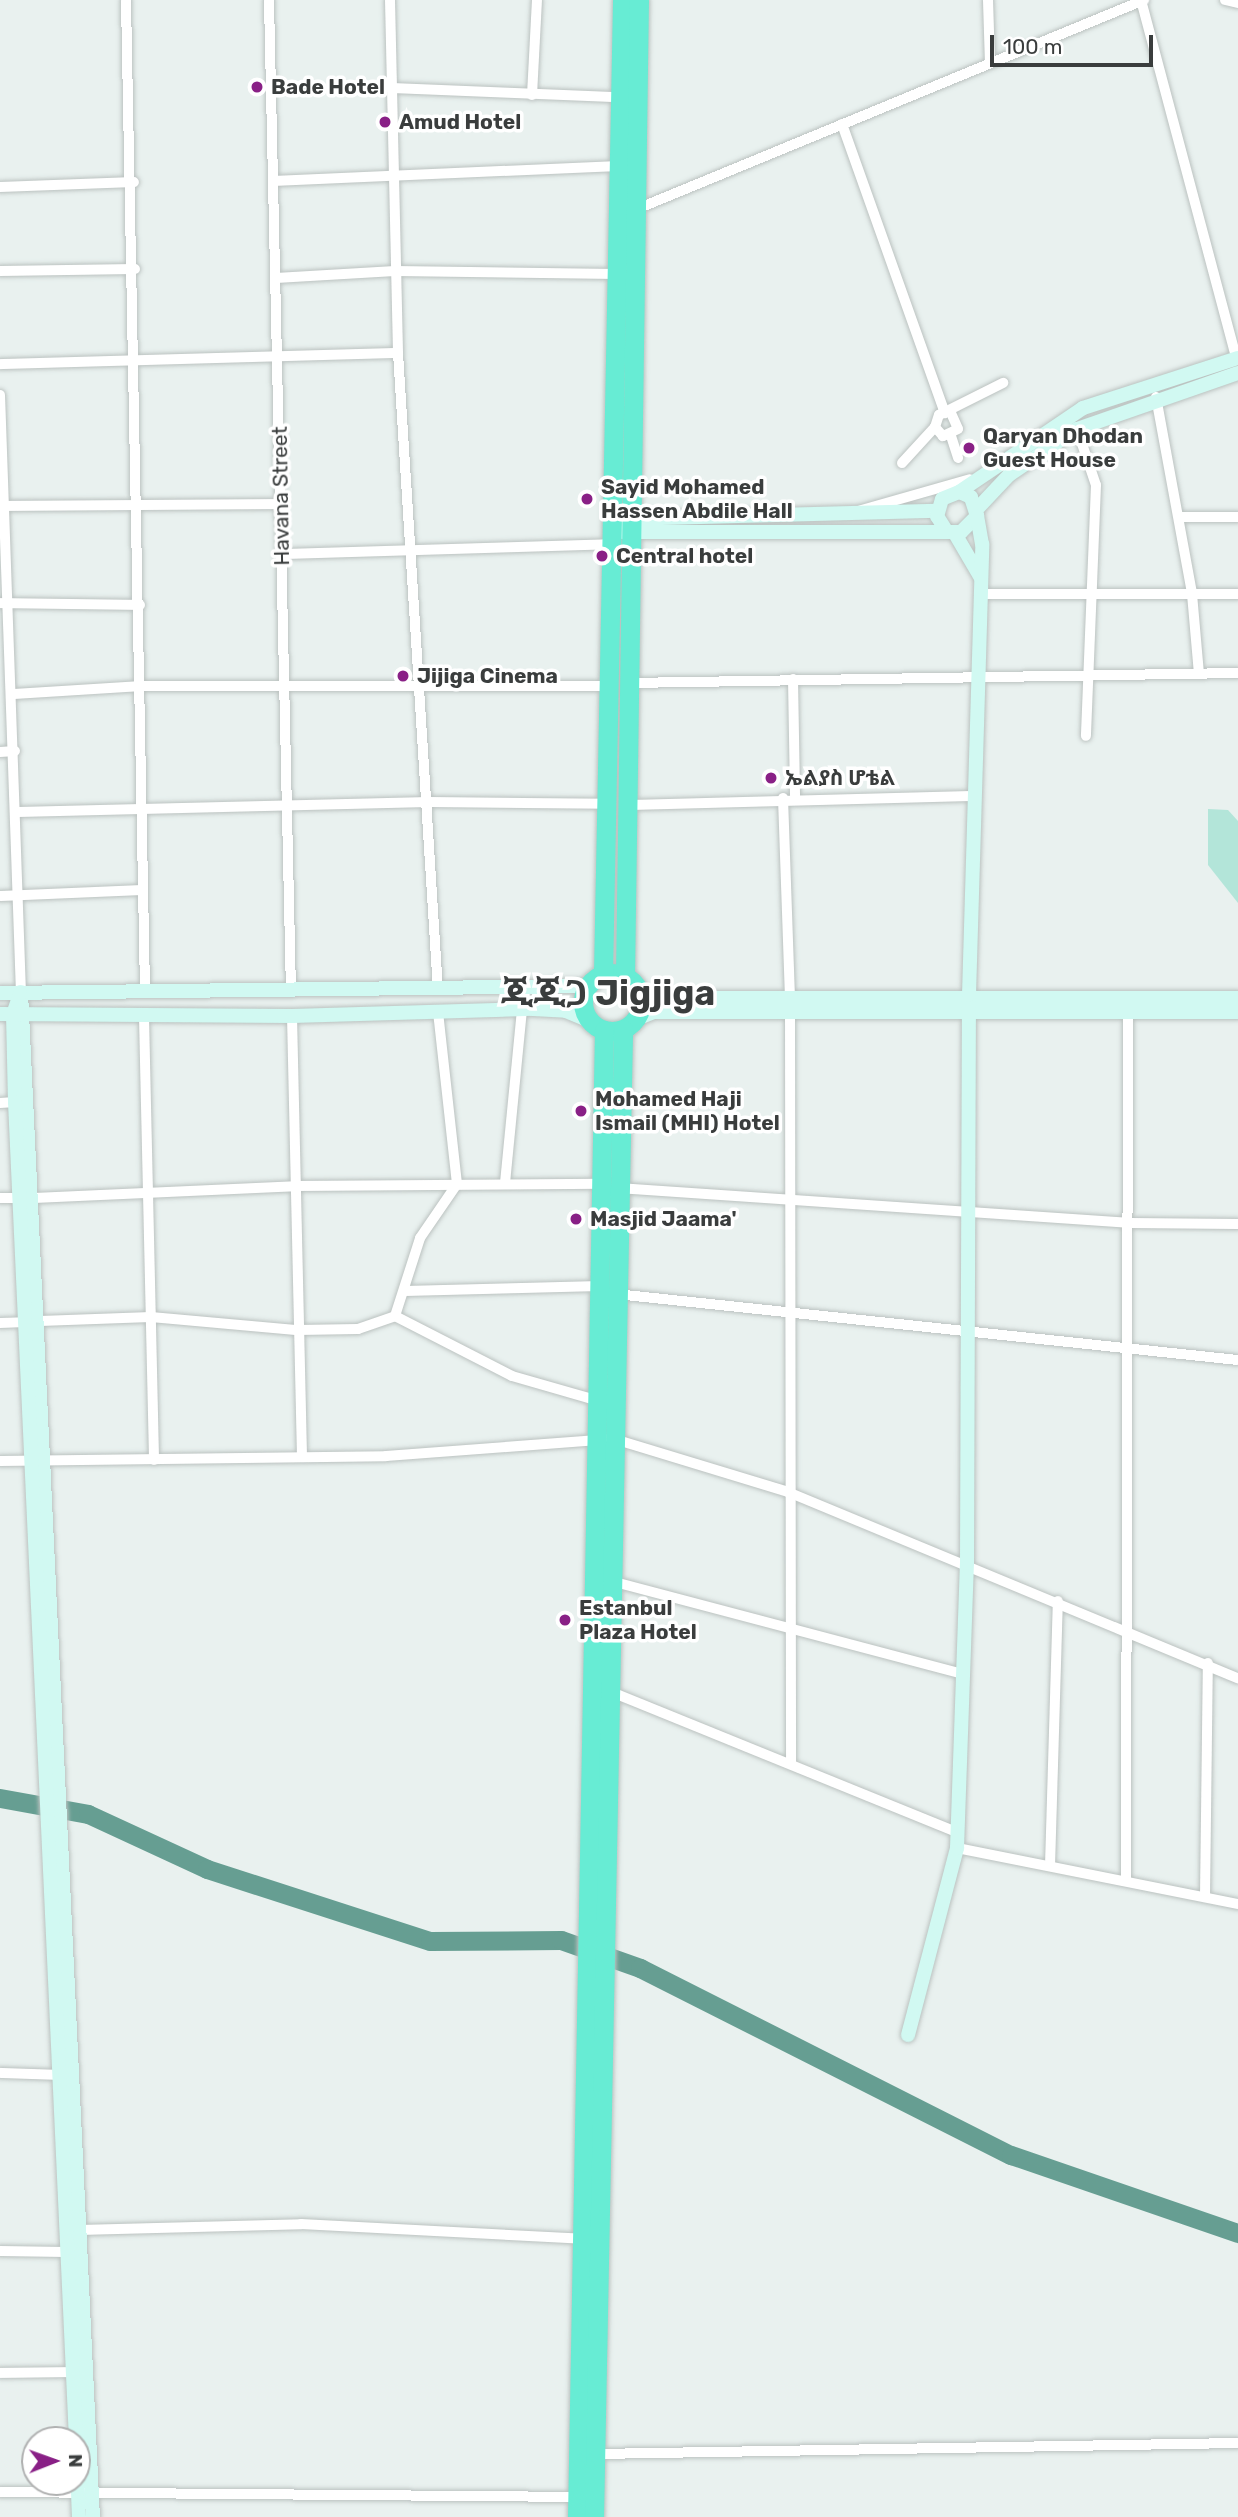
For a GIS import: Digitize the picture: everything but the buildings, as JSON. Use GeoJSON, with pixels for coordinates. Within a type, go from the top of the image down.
{"type":"FeatureCollection","features":[{"type":"Feature","properties":{"kind":"highway"},"geometry":{"type":"LineString","coordinates":[[620,529],[617,274],[627,213],[619,166],[622,0]]}},
{"type":"Feature","properties":{"kind":"highway"},"geometry":{"type":"LineString","coordinates":[[625,976],[617,805],[620,529],[627,213],[639,0]]}},
{"type":"Feature","properties":{"kind":"highway"},"geometry":{"type":"LineString","coordinates":[[603,974],[617,805]]}},
{"type":"Feature","properties":{"kind":"highway"},"geometry":{"type":"LineString","coordinates":[[586,2507],[596,2454],[596,1982],[613,1025],[639,990],[625,976],[603,974],[588,986],[583,1006],[613,1025]]}},
{"type":"Feature","properties":{"kind":"highway"},"geometry":{"type":"LineString","coordinates":[[598,1898],[610,1691],[611,1581],[606,1440],[598,1401],[608,1290]]}},
{"type":"Feature","properties":{"kind":"highway"},"geometry":{"type":"LineString","coordinates":[[586,2507],[583,2239],[596,1982]]}},
{"type":"Feature","properties":{"kind":"main road"},"geometry":{"type":"LineString","coordinates":[[620,529],[950,530],[972,527],[977,512],[1009,475],[1077,429],[1237,363]]}},
{"type":"Feature","properties":{"kind":"main road"},"geometry":{"type":"LineString","coordinates":[[937,510],[942,499],[959,492],[1083,408],[1237,363]]}},
{"type":"Feature","properties":{"kind":"main road"},"geometry":{"type":"LineString","coordinates":[[908,2035],[957,1847],[960,1673],[967,1563],[969,995],[981,578],[977,512],[959,492]]}},
{"type":"Feature","properties":{"kind":"main road"},"geometry":{"type":"LineString","coordinates":[[620,529],[937,510]]}},
{"type":"Feature","properties":{"kind":"main road"},"geometry":{"type":"LineString","coordinates":[[937,510],[981,578]]}},
{"type":"Feature","properties":{"kind":"main road"},"geometry":{"type":"LineString","coordinates":[[0,993],[145,990],[291,992],[588,986]]}},
{"type":"Feature","properties":{"kind":"main road"},"geometry":{"type":"LineString","coordinates":[[639,990],[653,998],[969,1011],[1238,1012]]}},
{"type":"Feature","properties":{"kind":"main road"},"geometry":{"type":"LineString","coordinates":[[21,992],[13,1014],[7,1102],[27,1198],[25,1322],[40,1463],[61,1751],[74,2075],[83,2426]]}},
{"type":"Feature","properties":{"kind":"main road"},"geometry":{"type":"LineString","coordinates":[[13,1014],[292,1016],[522,1009],[566,1011],[613,1025],[654,1012],[969,995],[1238,998]]}},
{"type":"Feature","properties":{"kind":"main road"},"geometry":{"type":"LineString","coordinates":[[13,1014],[27,1198],[40,1321],[46,1751],[75,2426]]}},
{"type":"Feature","properties":{"kind":"main road"},"geometry":{"type":"LineString","coordinates":[[79,2517],[85,2496]]}},
{"type":"Feature","properties":{"kind":"main road"},"geometry":{"type":"LineString","coordinates":[[85,2496],[93,2517]]}},
{"type":"Feature","properties":{"kind":"street"},"geometry":{"type":"LineString","coordinates":[[126,0],[134,182],[145,990]]}},
{"type":"Feature","properties":{"kind":"street","name":"Havana Street"},"geometry":{"type":"LineString","coordinates":[[269,0],[291,992]]}},
{"type":"Feature","properties":{"kind":"street"},"geometry":{"type":"LineString","coordinates":[[390,0],[398,353],[429,802],[438,990]]}},
{"type":"Feature","properties":{"kind":"street"},"geometry":{"type":"LineString","coordinates":[[532,94],[537,0]]}},
{"type":"Feature","properties":{"kind":"street"},"geometry":{"type":"LineString","coordinates":[[988,0],[990,63]]}},
{"type":"Feature","properties":{"kind":"street"},"geometry":{"type":"LineString","coordinates":[[627,213],[1143,0],[1237,363]]}},
{"type":"Feature","properties":{"kind":"street"},"geometry":{"type":"LineString","coordinates":[[1225,0],[1238,3]]}},
{"type":"Feature","properties":{"kind":"street"},"geometry":{"type":"LineString","coordinates":[[391,88],[620,97]]}},
{"type":"Feature","properties":{"kind":"street"},"geometry":{"type":"LineString","coordinates":[[842,124],[948,413],[959,422],[951,436]]}},
{"type":"Feature","properties":{"kind":"street"},"geometry":{"type":"LineString","coordinates":[[273,181],[619,166]]}},
{"type":"Feature","properties":{"kind":"street"},"geometry":{"type":"LineString","coordinates":[[0,187],[134,182]]}},
{"type":"Feature","properties":{"kind":"street"},"geometry":{"type":"LineString","coordinates":[[0,271],[135,269]]}},
{"type":"Feature","properties":{"kind":"street"},"geometry":{"type":"LineString","coordinates":[[276,278],[395,271],[617,274]]}},
{"type":"Feature","properties":{"kind":"street"},"geometry":{"type":"LineString","coordinates":[[0,364],[136,356],[278,358],[398,353]]}},
{"type":"Feature","properties":{"kind":"street"},"geometry":{"type":"LineString","coordinates":[[902,463],[948,413],[1003,383]]}},
{"type":"Feature","properties":{"kind":"street"},"geometry":{"type":"LineString","coordinates":[[0,395],[5,603],[14,694],[21,992]]}},
{"type":"Feature","properties":{"kind":"street"},"geometry":{"type":"LineString","coordinates":[[1156,397],[1192,594],[1199,674]]}},
{"type":"Feature","properties":{"kind":"street"},"geometry":{"type":"LineString","coordinates":[[935,427],[951,436],[958,458]]}},
{"type":"Feature","properties":{"kind":"street"},"geometry":{"type":"LineString","coordinates":[[1077,429],[1096,485],[1089,595],[1091,676],[1086,736]]}},
{"type":"Feature","properties":{"kind":"street"},"geometry":{"type":"LineString","coordinates":[[845,516],[983,474]]}},
{"type":"Feature","properties":{"kind":"street"},"geometry":{"type":"LineString","coordinates":[[4,506],[279,504]]}},
{"type":"Feature","properties":{"kind":"street"},"geometry":{"type":"LineString","coordinates":[[1180,517],[1238,517]]}},
{"type":"Feature","properties":{"kind":"street"},"geometry":{"type":"LineString","coordinates":[[282,554],[411,547],[620,529]]}},
{"type":"Feature","properties":{"kind":"street"},"geometry":{"type":"LineString","coordinates":[[981,594],[1238,594]]}},
{"type":"Feature","properties":{"kind":"street"},"geometry":{"type":"LineString","coordinates":[[5,603],[141,605]]}},
{"type":"Feature","properties":{"kind":"street"},"geometry":{"type":"LineString","coordinates":[[14,694],[142,685],[619,685],[793,679],[1238,673]]}},
{"type":"Feature","properties":{"kind":"street"},"geometry":{"type":"LineString","coordinates":[[791,1764],[794,1517],[788,1492],[793,1313],[789,797],[793,679]]}},
{"type":"Feature","properties":{"kind":"street"},"geometry":{"type":"LineString","coordinates":[[0,752],[15,751]]}},
{"type":"Feature","properties":{"kind":"street"},"geometry":{"type":"LineString","coordinates":[[18,812],[429,802],[617,805],[789,797],[975,796]]}},
{"type":"Feature","properties":{"kind":"street"},"geometry":{"type":"LineString","coordinates":[[0,896],[143,890]]}},
{"type":"Feature","properties":{"kind":"street"},"geometry":{"type":"LineString","coordinates":[[505,1183],[522,1009]]}},
{"type":"Feature","properties":{"kind":"street"},"geometry":{"type":"LineString","coordinates":[[40,1321],[152,1317],[299,1330],[358,1329],[394,1316],[405,1291],[425,1227],[457,1184],[438,1011]]}},
{"type":"Feature","properties":{"kind":"street"},"geometry":{"type":"LineString","coordinates":[[1126,1881],[1131,1346],[1128,1012]]}},
{"type":"Feature","properties":{"kind":"street"},"geometry":{"type":"LineString","coordinates":[[292,1016],[302,1457]]}},
{"type":"Feature","properties":{"kind":"street"},"geometry":{"type":"LineString","coordinates":[[144,1017],[154,1460]]}},
{"type":"Feature","properties":{"kind":"street"},"geometry":{"type":"LineString","coordinates":[[0,1198],[295,1186],[505,1183],[610,1186],[970,1209],[1130,1223],[1238,1224]]}},
{"type":"Feature","properties":{"kind":"street"},"geometry":{"type":"LineString","coordinates":[[405,1291],[608,1290],[793,1313],[1131,1346],[1238,1360]]}},
{"type":"Feature","properties":{"kind":"street"},"geometry":{"type":"LineString","coordinates":[[394,1316],[512,1376],[598,1401]]}},
{"type":"Feature","properties":{"kind":"street"},"geometry":{"type":"LineString","coordinates":[[0,1323],[25,1322]]}},
{"type":"Feature","properties":{"kind":"street"},"geometry":{"type":"LineString","coordinates":[[0,1461],[40,1463],[302,1457],[606,1440],[788,1492],[967,1563],[1238,1678]]}},
{"type":"Feature","properties":{"kind":"street"},"geometry":{"type":"LineString","coordinates":[[611,1581],[960,1673]]}},
{"type":"Feature","properties":{"kind":"street"},"geometry":{"type":"LineString","coordinates":[[1050,1866],[1058,1601]]}},
{"type":"Feature","properties":{"kind":"street"},"geometry":{"type":"LineString","coordinates":[[1205,1897],[1208,1664]]}},
{"type":"Feature","properties":{"kind":"street"},"geometry":{"type":"LineString","coordinates":[[610,1691],[957,1832]]}},
{"type":"Feature","properties":{"kind":"street"},"geometry":{"type":"LineString","coordinates":[[957,1847],[1238,1903]]}},
{"type":"Feature","properties":{"kind":"street"},"geometry":{"type":"LineString","coordinates":[[0,2073],[74,2075]]}},
{"type":"Feature","properties":{"kind":"street"},"geometry":{"type":"LineString","coordinates":[[79,2230],[301,2224],[583,2239]]}},
{"type":"Feature","properties":{"kind":"street"},"geometry":{"type":"LineString","coordinates":[[0,2250],[66,2252]]}},
{"type":"Feature","properties":{"kind":"street"},"geometry":{"type":"LineString","coordinates":[[0,2373],[72,2372]]}},
{"type":"Feature","properties":{"kind":"street"},"geometry":{"type":"LineString","coordinates":[[596,2454],[1238,2443]]}},
{"type":"Feature","properties":{"kind":"street"},"geometry":{"type":"LineString","coordinates":[[0,2492],[21,2493]]}},
{"type":"Feature","properties":{"kind":"street"},"geometry":{"type":"LineString","coordinates":[[91,2495],[586,2507]]}},
{"type":"Feature","properties":{"kind":"green space"},"geometry":{"type":"Polygon","coordinates":[[[1208,809],[1228,810],[1238,821],[1238,903],[1208,865],[1208,809]]]}},
{"type":"Feature","properties":{"kind":"waterway"},"geometry":{"type":"LineString","coordinates":[[0,1798],[88,1814],[207,1869],[430,1941],[561,1940],[640,1968],[1011,2155],[1238,2233]]}},
{"type":"Feature","properties":{"kind":"place","name":"Bade Hotel"},"geometry":{"type":"Point","coordinates":[257,87]}},
{"type":"Feature","properties":{"kind":"place","name":"Amud Hotel"},"geometry":{"type":"Point","coordinates":[385,122]}},
{"type":"Feature","properties":{"kind":"place","name":"Qaryan Dhodan Guest House"},"geometry":{"type":"Point","coordinates":[969,448]}},
{"type":"Feature","properties":{"kind":"place","name":"Sayid Mohamed Hassen Abdile Hall"},"geometry":{"type":"Point","coordinates":[587,499]}},
{"type":"Feature","properties":{"kind":"place","name":"Central hotel"},"geometry":{"type":"Point","coordinates":[602,556]}},
{"type":"Feature","properties":{"kind":"place","name":"Jijiga Cinema"},"geometry":{"type":"Point","coordinates":[403,676]}},
{"type":"Feature","properties":{"kind":"place","name":"ኤልያስ ሆቴል"},"geometry":{"type":"Point","coordinates":[771,778]}},
{"type":"Feature","properties":{"kind":"place","name":"Mohamed Haji Ismail (MHI) Hotel"},"geometry":{"type":"Point","coordinates":[581,1111]}},
{"type":"Feature","properties":{"kind":"place","name":"Masjid Jaama'"},"geometry":{"type":"Point","coordinates":[576,1219]}},
{"type":"Feature","properties":{"kind":"place","name":"Estanbul Plaza Hotel"},"geometry":{"type":"Point","coordinates":[565,1620]}},
{"type":"Feature","properties":{"kind":"district","name":"ጂጂጋ Jigjiga"},"geometry":{"type":"Point","coordinates":[608,993]}}]}
